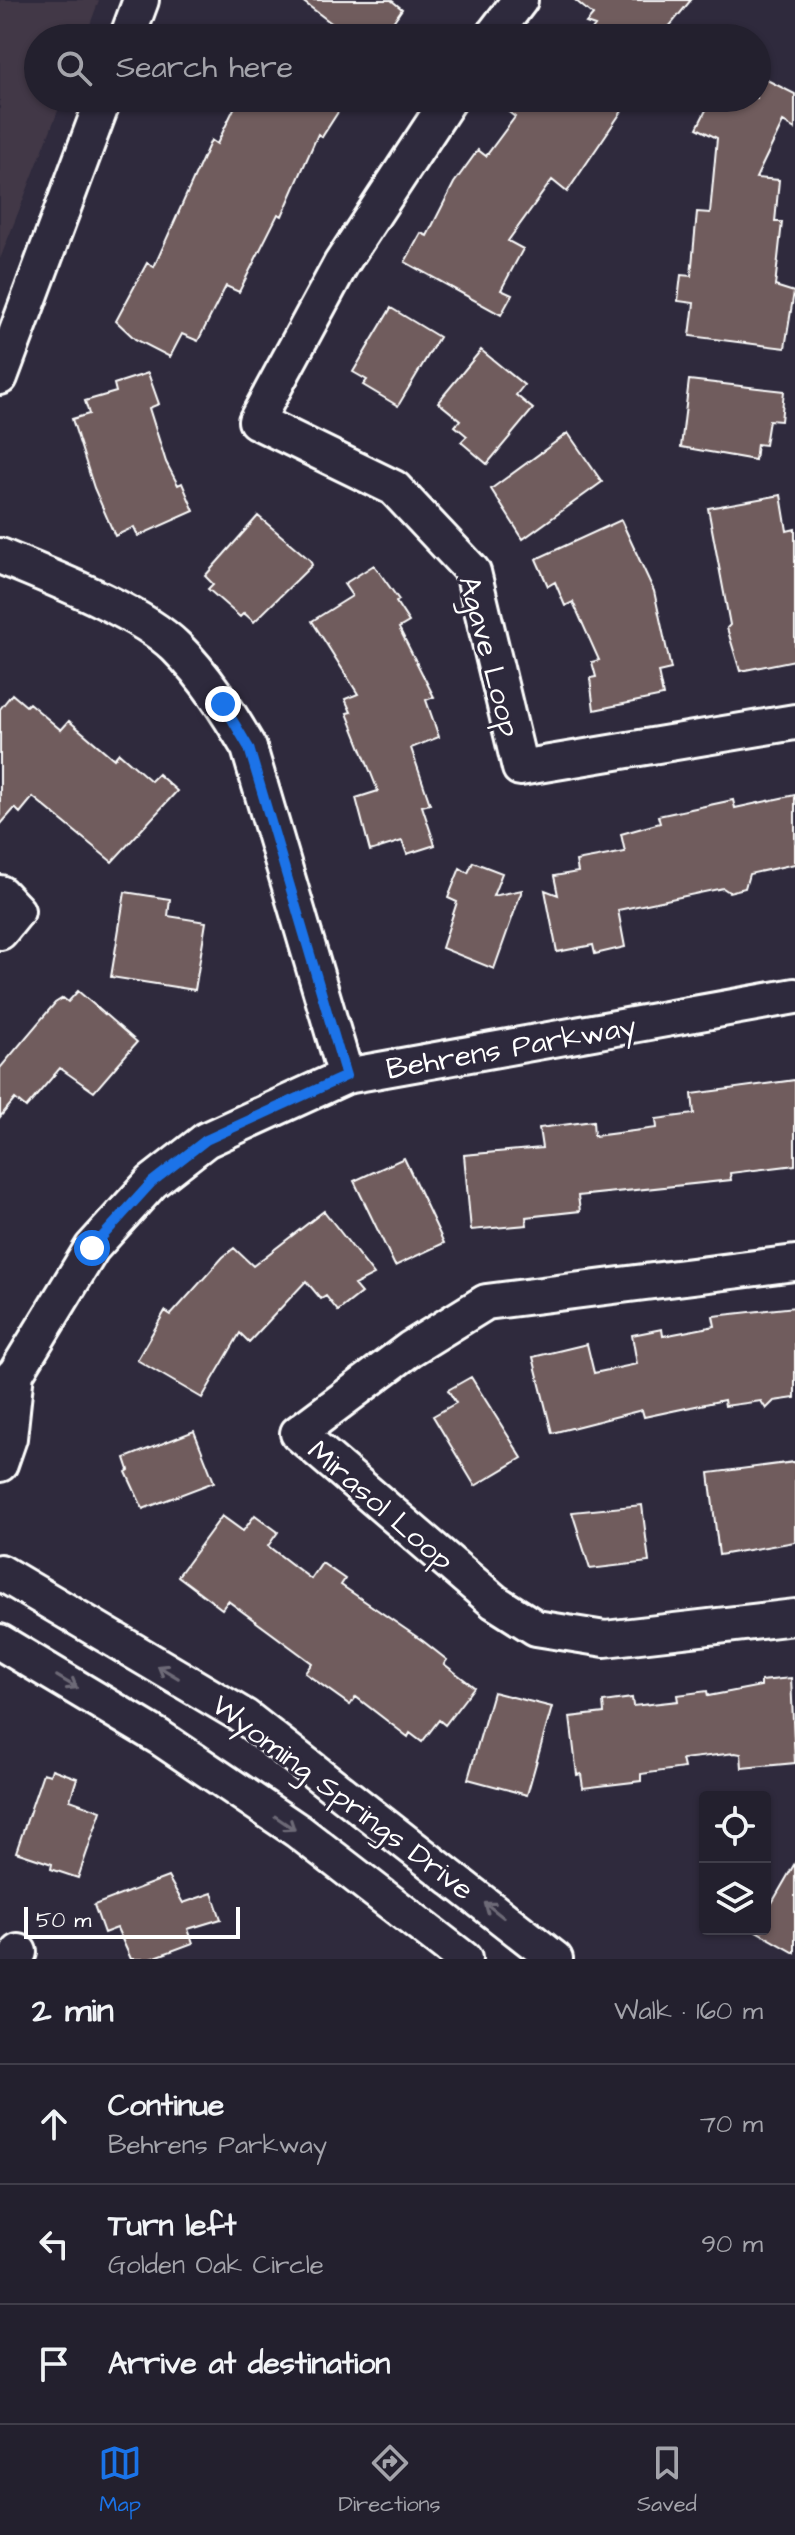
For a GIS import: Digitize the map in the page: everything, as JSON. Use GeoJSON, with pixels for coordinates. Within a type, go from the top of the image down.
{"type":"FeatureCollection","features":[{"type":"Feature","properties":{"kind":"street"},"geometry":{"type":"LineString","coordinates":[[132,24],[141,0]]}},
{"type":"Feature","properties":{"kind":"street"},"geometry":{"type":"LineString","coordinates":[[502,24],[520,0]]}},
{"type":"Feature","properties":{"kind":"street"},"geometry":{"type":"LineString","coordinates":[[0,377],[8,330],[98,112]]}},
{"type":"Feature","properties":{"kind":"street","name":"Agave Loop"},"geometry":{"type":"LineString","coordinates":[[441,112],[341,264],[256,421],[394,488],[473,572],[520,768],[795,722]]}},
{"type":"Feature","properties":{"kind":"street"},"geometry":{"type":"LineString","coordinates":[[0,556],[81,590],[175,645],[223,704],[249,748],[346,1076]]}},
{"type":"Feature","properties":{"kind":"street"},"geometry":{"type":"LineString","coordinates":[[0,893],[17,911],[0,932]]}},
{"type":"Feature","properties":{"kind":"street","name":"Behrens Parkway"},"geometry":{"type":"LineString","coordinates":[[0,1464],[9,1438],[8,1382],[92,1248],[152,1182],[206,1140],[346,1076],[795,996]]}},
{"type":"Feature","properties":{"kind":"street","name":"Mirasol Loop"},"geometry":{"type":"LineString","coordinates":[[795,1263],[486,1302],[410,1349],[298,1433],[495,1602],[536,1628],[605,1639],[795,1617]]}},
{"type":"Feature","properties":{"kind":"street","name":"Wyoming Springs Drive"},"geometry":{"type":"LineString","coordinates":[[0,1572],[245,1717],[555,1959]]}},
{"type":"Feature","properties":{"kind":"street","name":"Wyoming Springs Drive"},"geometry":{"type":"LineString","coordinates":[[0,1642],[159,1737],[298,1831],[464,1959]]}},
{"type":"Feature","properties":{"kind":"shaded area"},"geometry":{"type":"Polygon","coordinates":[[[0,0],[99,0],[90,24],[24,24],[24,112],[58,112],[0,259],[0,0]]]}},
{"type":"Feature","properties":{"kind":"building"},"geometry":{"type":"Polygon","coordinates":[[[301,0],[391,0],[402,9],[393,22],[396,24],[333,24],[301,0]]]}},
{"type":"Feature","properties":{"kind":"building"},"geometry":{"type":"Polygon","coordinates":[[[575,0],[691,0],[671,24],[586,23],[593,15],[575,0]]]}},
{"type":"Feature","properties":{"kind":"building"},"geometry":{"type":"Polygon","coordinates":[[[771,82],[795,94],[795,129],[783,122],[756,178],[779,180],[775,222],[782,222],[775,286],[794,292],[785,348],[690,336],[694,303],[678,301],[681,275],[691,276],[697,212],[710,213],[717,138],[697,128],[705,112],[771,112],[771,82]]]}},
{"type":"Feature","properties":{"kind":"building"},"geometry":{"type":"Polygon","coordinates":[[[232,112],[338,112],[322,137],[318,134],[282,216],[278,214],[239,292],[226,286],[198,341],[182,334],[170,357],[135,339],[116,321],[147,263],[154,267],[211,140],[217,144],[232,112]]]}},
{"type":"Feature","properties":{"kind":"building"},"geometry":{"type":"Polygon","coordinates":[[[509,112],[621,112],[567,192],[552,180],[508,241],[523,249],[501,290],[512,295],[501,315],[405,262],[421,233],[427,236],[454,183],[478,150],[486,156],[515,117],[509,112]]]}},
{"type":"Feature","properties":{"kind":"building"},"geometry":{"type":"Polygon","coordinates":[[[391,308],[439,337],[398,406],[363,385],[367,380],[353,372],[391,308]]]}},
{"type":"Feature","properties":{"kind":"building"},"geometry":{"type":"Polygon","coordinates":[[[481,350],[524,385],[516,395],[533,409],[487,464],[461,442],[467,436],[455,426],[460,420],[438,402],[481,350]]]}},
{"type":"Feature","properties":{"kind":"building"},"geometry":{"type":"Polygon","coordinates":[[[148,373],[159,404],[149,408],[166,462],[178,485],[182,483],[194,511],[138,536],[134,527],[115,536],[94,488],[72,419],[89,414],[85,401],[116,392],[114,384],[148,373]]]}},
{"type":"Feature","properties":{"kind":"building"},"geometry":{"type":"Polygon","coordinates":[[[689,380],[784,391],[781,421],[769,420],[765,445],[757,444],[755,460],[681,447],[689,380]]]}},
{"type":"Feature","properties":{"kind":"building"},"geometry":{"type":"Polygon","coordinates":[[[568,433],[602,482],[523,539],[491,489],[568,433]]]}},
{"type":"Feature","properties":{"kind":"building"},"geometry":{"type":"Polygon","coordinates":[[[781,495],[787,531],[795,529],[795,660],[740,671],[727,628],[730,625],[708,508],[781,495]]]}},
{"type":"Feature","properties":{"kind":"building"},"geometry":{"type":"Polygon","coordinates":[[[258,516],[312,565],[254,622],[244,613],[240,617],[208,589],[213,584],[205,576],[258,516]]]}},
{"type":"Feature","properties":{"kind":"building"},"geometry":{"type":"Polygon","coordinates":[[[621,520],[654,591],[671,669],[658,672],[663,696],[594,710],[590,678],[596,677],[592,662],[599,660],[573,602],[565,606],[555,582],[548,586],[536,559],[621,520]]]}},
{"type":"Feature","properties":{"kind":"building"},"geometry":{"type":"Polygon","coordinates":[[[374,565],[399,600],[396,602],[409,622],[399,628],[434,697],[426,700],[439,737],[411,748],[430,804],[422,806],[435,845],[407,854],[402,841],[370,851],[356,798],[378,791],[347,713],[351,712],[345,699],[358,694],[312,621],[352,596],[344,584],[374,565]]]}},
{"type":"Feature","properties":{"kind":"building"},"geometry":{"type":"Polygon","coordinates":[[[12,694],[26,706],[29,703],[61,730],[69,721],[114,759],[119,753],[151,781],[158,774],[177,791],[112,862],[33,797],[20,813],[15,808],[0,825],[0,709],[12,694]]]}},
{"type":"Feature","properties":{"kind":"building"},"geometry":{"type":"Polygon","coordinates":[[[795,795],[795,864],[749,874],[745,888],[729,892],[723,888],[618,910],[625,947],[595,954],[593,945],[557,952],[545,890],[558,895],[554,876],[578,872],[576,861],[625,852],[621,834],[660,823],[658,816],[733,800],[735,808],[795,795]]]}},
{"type":"Feature","properties":{"kind":"building"},"geometry":{"type":"Polygon","coordinates":[[[473,862],[502,873],[493,896],[522,890],[494,969],[442,948],[457,902],[448,898],[460,868],[468,873],[473,862]]]}},
{"type":"Feature","properties":{"kind":"building"},"geometry":{"type":"Polygon","coordinates":[[[125,892],[170,899],[168,916],[206,922],[195,990],[111,977],[125,892]]]}},
{"type":"Feature","properties":{"kind":"building"},"geometry":{"type":"Polygon","coordinates":[[[78,991],[137,1042],[94,1092],[60,1068],[26,1108],[15,1099],[0,1117],[0,1068],[55,1003],[63,998],[68,1002],[78,991]]]}},
{"type":"Feature","properties":{"kind":"building"},"geometry":{"type":"Polygon","coordinates":[[[795,1080],[795,1165],[730,1173],[731,1180],[578,1196],[580,1211],[526,1217],[527,1225],[471,1230],[464,1155],[542,1148],[539,1128],[593,1121],[594,1136],[657,1128],[656,1119],[694,1114],[692,1094],[795,1080]]]}},
{"type":"Feature","properties":{"kind":"building"},"geometry":{"type":"Polygon","coordinates":[[[404,1158],[444,1243],[395,1266],[354,1181],[404,1158]]]}},
{"type":"Feature","properties":{"kind":"building"},"geometry":{"type":"Polygon","coordinates":[[[324,1211],[374,1275],[354,1285],[361,1293],[338,1311],[326,1296],[321,1299],[306,1281],[249,1342],[240,1333],[202,1398],[137,1360],[165,1311],[171,1315],[234,1248],[253,1266],[324,1211]]]}},
{"type":"Feature","properties":{"kind":"building"},"geometry":{"type":"Polygon","coordinates":[[[795,1307],[795,1398],[774,1401],[766,1409],[761,1401],[725,1406],[724,1400],[644,1417],[642,1410],[552,1433],[533,1357],[587,1344],[594,1373],[637,1364],[632,1335],[662,1329],[663,1336],[715,1326],[713,1316],[795,1307]]]}},
{"type":"Feature","properties":{"kind":"building"},"geometry":{"type":"Polygon","coordinates":[[[471,1377],[522,1458],[475,1486],[433,1416],[456,1403],[448,1390],[471,1377]]]}},
{"type":"Feature","properties":{"kind":"building"},"geometry":{"type":"Polygon","coordinates":[[[194,1431],[214,1482],[143,1509],[126,1472],[129,1470],[125,1458],[194,1431]]]}},
{"type":"Feature","properties":{"kind":"building"},"geometry":{"type":"Polygon","coordinates":[[[795,1462],[795,1542],[719,1555],[709,1473],[795,1462]]]}},
{"type":"Feature","properties":{"kind":"building"},"geometry":{"type":"Polygon","coordinates":[[[642,1505],[649,1562],[590,1569],[572,1512],[642,1505]]]}},
{"type":"Feature","properties":{"kind":"building"},"geometry":{"type":"Polygon","coordinates":[[[255,1515],[278,1532],[268,1546],[311,1579],[322,1563],[345,1579],[341,1585],[423,1641],[447,1660],[444,1664],[474,1687],[445,1725],[439,1720],[422,1742],[410,1733],[408,1737],[356,1697],[350,1705],[305,1673],[312,1663],[228,1601],[222,1609],[178,1576],[222,1516],[243,1531],[255,1515]]]}},
{"type":"Feature","properties":{"kind":"building"},"geometry":{"type":"Polygon","coordinates":[[[791,1678],[795,1763],[742,1768],[741,1754],[735,1753],[682,1759],[684,1768],[641,1774],[641,1781],[583,1788],[581,1774],[577,1775],[570,1717],[604,1713],[603,1702],[632,1698],[633,1706],[678,1701],[677,1695],[707,1691],[708,1696],[761,1686],[761,1681],[791,1678]]]}},
{"type":"Feature","properties":{"kind":"building"},"geometry":{"type":"Polygon","coordinates":[[[493,1692],[552,1707],[527,1795],[468,1779],[493,1692]]]}},
{"type":"Feature","properties":{"kind":"building"},"geometry":{"type":"Polygon","coordinates":[[[52,1769],[77,1778],[70,1800],[101,1811],[78,1878],[51,1869],[52,1864],[16,1852],[43,1773],[50,1775],[52,1769]]]}},
{"type":"Feature","properties":{"kind":"building"},"geometry":{"type":"Polygon","coordinates":[[[795,1863],[795,1953],[763,1935],[771,1935],[771,1905],[795,1863]]]}},
{"type":"Feature","properties":{"kind":"building"},"geometry":{"type":"Polygon","coordinates":[[[168,1877],[183,1903],[212,1893],[221,1919],[188,1929],[193,1943],[150,1959],[131,1959],[117,1928],[104,1933],[94,1905],[168,1877]]]}},
{"type":"Feature","properties":{"kind":"route"},"geometry":{"type":"LineString","coordinates":[[92,1248],[152,1182],[206,1140],[346,1076],[249,748],[223,704]]}}]}
